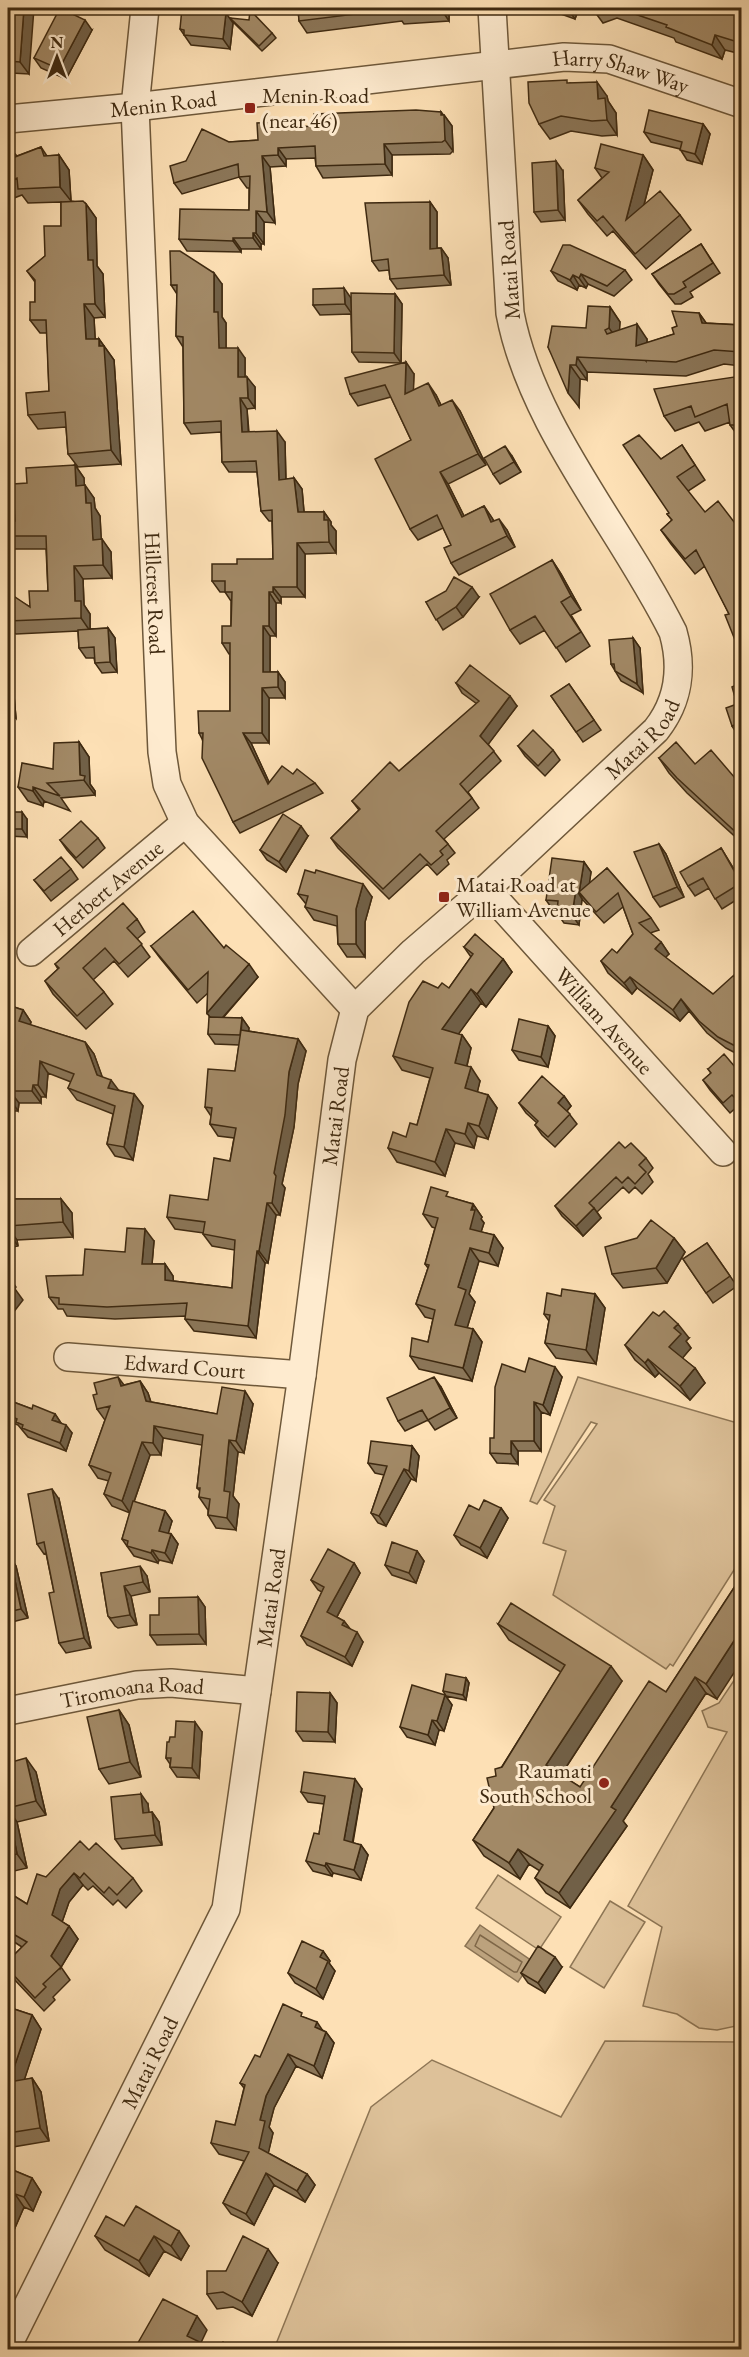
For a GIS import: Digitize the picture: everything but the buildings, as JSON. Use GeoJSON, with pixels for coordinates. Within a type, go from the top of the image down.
{"type":"FeatureCollection","features":[{"type":"Feature","properties":{"kind":"street","name":"Hillcrest Road"},"geometry":{"type":"LineString","coordinates":[[145,8],[135,107],[162,752],[167,784],[185,823],[355,1009]]}},
{"type":"Feature","properties":{"kind":"street","name":"Matai Road"},"geometry":{"type":"LineString","coordinates":[[8,2345],[226,1909],[302,1375],[342,1060],[355,1009],[413,952],[486,889],[656,730],[672,705],[679,660],[668,622],[558,433],[521,360],[510,313],[492,8]]}},
{"type":"Feature","properties":{"kind":"street","name":"Harry Shaw Way"},"geometry":{"type":"LineString","coordinates":[[496,63],[564,57],[609,59],[741,104]]}},
{"type":"Feature","properties":{"kind":"street","name":"Menin Road"},"geometry":{"type":"LineString","coordinates":[[8,119],[135,107],[496,63]]}},
{"type":"Feature","properties":{"kind":"street","name":"Herbert Avenue"},"geometry":{"type":"LineString","coordinates":[[31,952],[185,823]]}},
{"type":"Feature","properties":{"kind":"street","name":"William Avenue"},"geometry":{"type":"LineString","coordinates":[[486,889],[723,1152]]}},
{"type":"Feature","properties":{"kind":"street","name":"Edward Court"},"geometry":{"type":"LineString","coordinates":[[68,1357],[302,1375]]}},
{"type":"Feature","properties":{"kind":"street","name":"Tiromoana Road"},"geometry":{"type":"LineString","coordinates":[[8,1712],[137,1685],[171,1683],[257,1691]]}},
{"type":"Feature","properties":{"kind":"shaded area"},"geometry":{"type":"Polygon","coordinates":[[[578,1377],[741,1424],[741,1559],[673,1666],[670,1664],[666,1669],[553,1595],[566,1551],[543,1543],[555,1506],[544,1500],[597,1424],[591,1422],[537,1504],[530,1501],[578,1377]]]}},
{"type":"Feature","properties":{"kind":"shaded area"},"geometry":{"type":"Polygon","coordinates":[[[741,1670],[741,2025],[717,2030],[699,2028],[677,2014],[643,2006],[662,1927],[628,1906],[727,1732],[708,1727],[702,1711],[719,1703],[741,1670]]]}},
{"type":"Feature","properties":{"kind":"shaded area"},"geometry":{"type":"Polygon","coordinates":[[[498,1875],[561,1917],[539,1950],[476,1908],[498,1875]]]}},
{"type":"Feature","properties":{"kind":"shaded area"},"geometry":{"type":"Polygon","coordinates":[[[610,1901],[645,1922],[604,1988],[570,1967],[610,1901]]]}},
{"type":"Feature","properties":{"kind":"shaded area"},"geometry":{"type":"Polygon","coordinates":[[[605,2041],[741,2042],[741,2349],[274,2349],[371,2107],[432,2060],[561,2117],[605,2041]]]}},
{"type":"Feature","properties":{"kind":"water"},"geometry":{"type":"Polygon","coordinates":[[[480,1925],[532,1961],[518,1982],[465,1946],[480,1925]]]}},
{"type":"Feature","properties":{"kind":"place","name":"Menin Road (near 46)"},"geometry":{"type":"Point","coordinates":[250,108]}},
{"type":"Feature","properties":{"kind":"place","name":"Matai Road at William Avenue"},"geometry":{"type":"Point","coordinates":[444,897]}},
{"type":"Feature","properties":{"kind":"place","name":"Raumati South School"},"geometry":{"type":"Point","coordinates":[604,1783]}}]}
